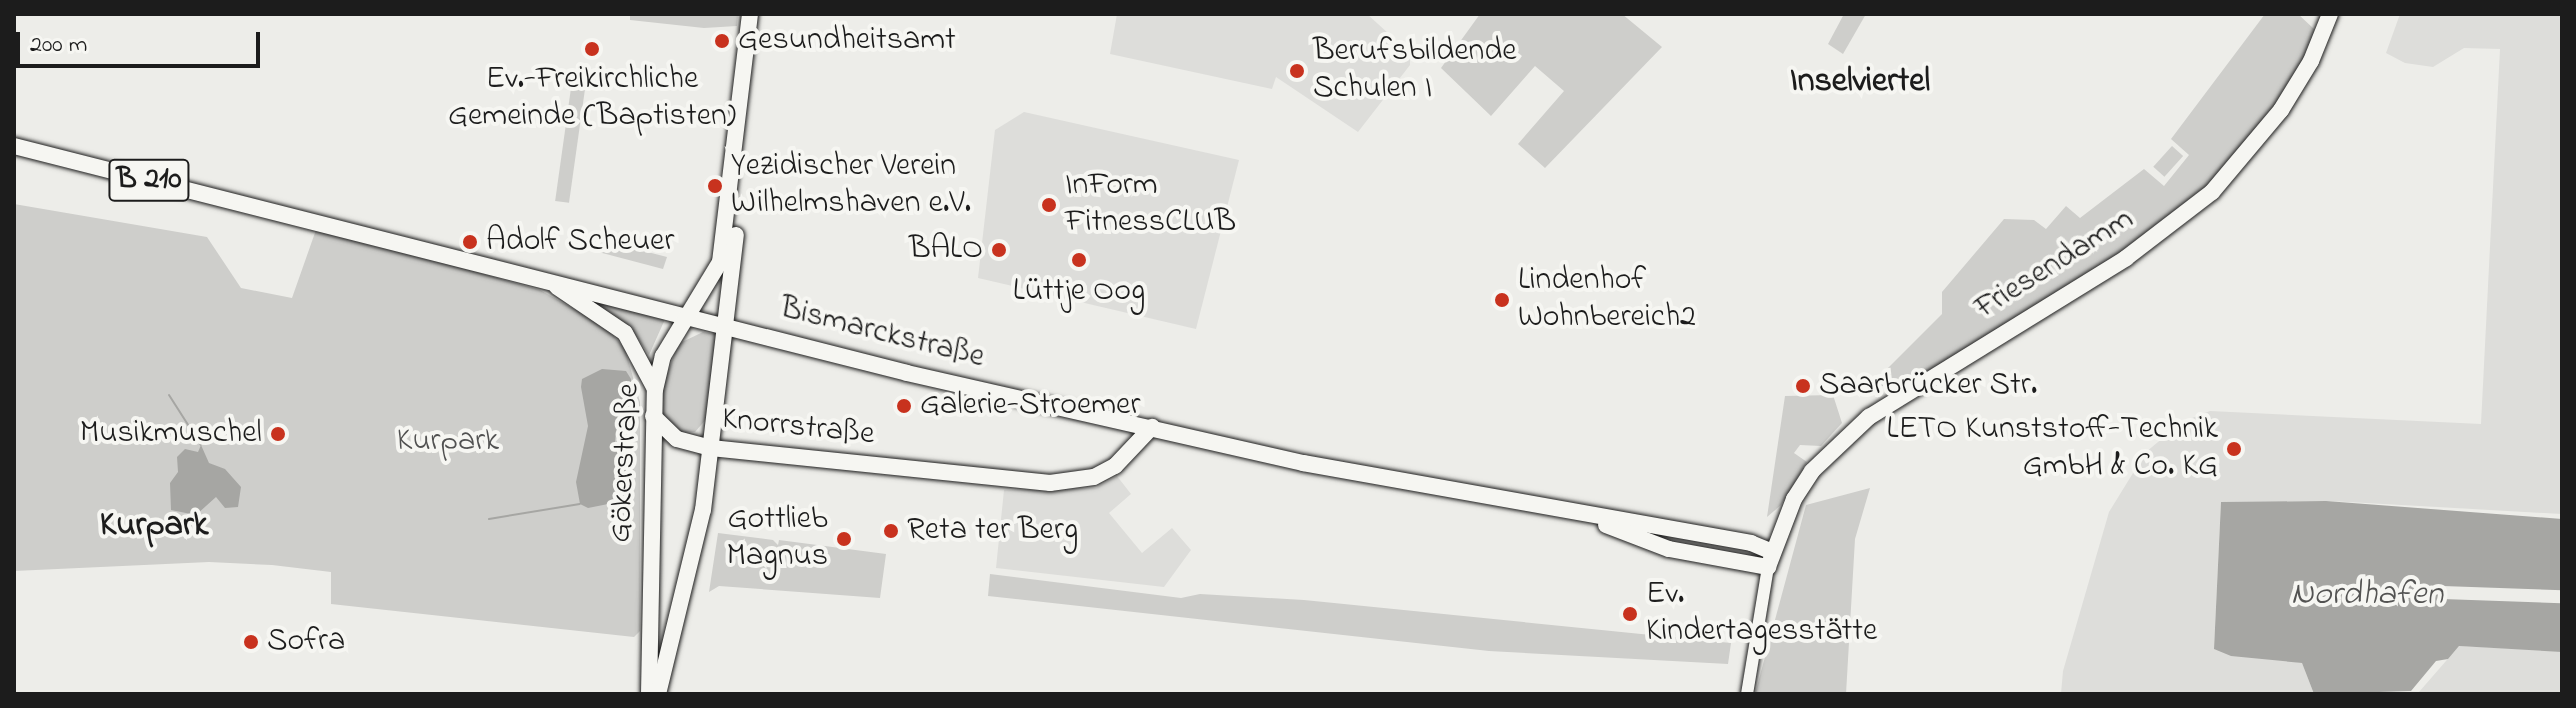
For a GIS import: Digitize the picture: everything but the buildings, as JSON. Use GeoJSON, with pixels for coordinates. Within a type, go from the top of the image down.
{"type":"FeatureCollection","features":[{"type":"Feature","properties":{"kind":"main road","name":"Gökerstraße"},"geometry":{"type":"LineString","coordinates":[[649,694],[652,415],[655,390],[663,356],[714,278],[727,233],[750,14]]}},
{"type":"Feature","properties":{"kind":"main road"},"geometry":{"type":"LineString","coordinates":[[658,694],[700,527],[730,289],[759,14]]}},
{"type":"Feature","properties":{"kind":"main road","name":"Friesendamm"},"geometry":{"type":"LineString","coordinates":[[1766,555],[1812,471],[1869,417],[2126,258],[2212,192],[2281,110],[2324,17]]}},
{"type":"Feature","properties":{"kind":"main road","name":"Bismarckstraße"},"geometry":{"type":"LineString","coordinates":[[14,146],[756,332],[907,373],[1437,490],[1587,516],[1766,555]]}},
{"type":"Feature","properties":{"kind":"main road","name":"Bismarckstraße"},"geometry":{"type":"LineString","coordinates":[[541,278],[625,333],[642,356],[655,390]]}},
{"type":"Feature","properties":{"kind":"main road"},"geometry":{"type":"LineString","coordinates":[[730,289],[736,313],[756,332]]}},
{"type":"Feature","properties":{"kind":"main road","name":"Knorrstraße"},"geometry":{"type":"LineString","coordinates":[[652,415],[660,428],[677,439],[711,448],[1027,482],[1094,477],[1133,452],[1152,427]]}},
{"type":"Feature","properties":{"kind":"main road"},"geometry":{"type":"LineString","coordinates":[[677,439],[695,437],[713,424]]}},
{"type":"Feature","properties":{"kind":"main road","name":"Bismarckstraße"},"geometry":{"type":"LineString","coordinates":[[1587,516],[1644,542],[1766,555]]}},
{"type":"Feature","properties":{"kind":"street"},"geometry":{"type":"LineString","coordinates":[[1747,694],[1766,555]]}},
{"type":"Feature","properties":{"kind":"shaded area","name":"Berufsbildende Schulen I"},"geometry":{"type":"Polygon","coordinates":[[[1117,14],[1367,14],[1410,53],[1410,65],[1358,132],[1276,77],[1272,89],[1110,54],[1117,14]]]}},
{"type":"Feature","properties":{"kind":"shaded area"},"geometry":{"type":"Polygon","coordinates":[[[2400,14],[2562,14],[2562,514],[2330,501],[2221,502],[2214,649],[2302,663],[2314,694],[2061,694],[2063,671],[2109,512],[2146,452],[2182,422],[2210,411],[2481,424],[2500,49],[2464,48],[2433,67],[2405,63],[2386,53],[2400,14]]]}},
{"type":"Feature","properties":{"kind":"shaded area"},"geometry":{"type":"Polygon","coordinates":[[[1024,112],[1239,160],[1196,329],[978,278],[995,130],[1024,112]]]}},
{"type":"Feature","properties":{"kind":"shaded area"},"geometry":{"type":"Polygon","coordinates":[[[1117,476],[1131,494],[1109,513],[1142,553],[1172,528],[1191,550],[1164,587],[996,568],[1004,490],[1096,488],[1117,476]]]}},
{"type":"Feature","properties":{"kind":"shaded area"},"geometry":{"type":"Polygon","coordinates":[[[2459,646],[2562,651],[2562,694],[2396,694],[2419,692],[2459,646]]]}},
{"type":"Feature","properties":{"kind":"green space"},"geometry":{"type":"Polygon","coordinates":[[[630,14],[738,14],[737,26],[704,28],[630,20],[630,14]]]}},
{"type":"Feature","properties":{"kind":"green space"},"geometry":{"type":"Polygon","coordinates":[[[1480,14],[1622,14],[1662,47],[1545,168],[1518,144],[1564,91],[1535,66],[1491,116],[1441,68],[1480,14]]]}},
{"type":"Feature","properties":{"kind":"green space"},"geometry":{"type":"Polygon","coordinates":[[[1844,14],[1866,14],[1843,54],[1828,44],[1844,14]]]}},
{"type":"Feature","properties":{"kind":"green space"},"geometry":{"type":"Polygon","coordinates":[[[2265,14],[2298,14],[2314,29],[2313,48],[2279,109],[2212,190],[2125,257],[1926,374],[1879,387],[1887,369],[1942,314],[1942,292],[2004,219],[2034,220],[2046,229],[2066,206],[2080,218],[2144,169],[2164,186],[2189,155],[2171,139],[2265,14]]]}},
{"type":"Feature","properties":{"kind":"green space"},"geometry":{"type":"Polygon","coordinates":[[[571,88],[585,90],[569,203],[555,201],[571,88]]]}},
{"type":"Feature","properties":{"kind":"green space"},"geometry":{"type":"Polygon","coordinates":[[[2172,146],[2183,156],[2164,177],[2153,167],[2172,146]]]}},
{"type":"Feature","properties":{"kind":"green space","name":"Kurpark"},"geometry":{"type":"Polygon","coordinates":[[[14,204],[207,237],[241,288],[292,298],[317,227],[540,290],[606,327],[625,349],[640,402],[640,631],[634,637],[331,604],[331,572],[272,565],[209,562],[14,571],[14,204]]]}},
{"type":"Feature","properties":{"kind":"green space"},"geometry":{"type":"Polygon","coordinates":[[[597,239],[667,257],[663,269],[587,249],[589,240],[597,239]]]}},
{"type":"Feature","properties":{"kind":"green space"},"geometry":{"type":"Polygon","coordinates":[[[572,290],[666,317],[649,355],[633,331],[572,290]]]}},
{"type":"Feature","properties":{"kind":"green space"},"geometry":{"type":"Polygon","coordinates":[[[703,332],[716,334],[708,417],[695,432],[678,433],[663,418],[663,386],[678,344],[703,332]]]}},
{"type":"Feature","properties":{"kind":"green space"},"geometry":{"type":"Polygon","coordinates":[[[1833,395],[1842,423],[1821,446],[1800,445],[1794,453],[1807,462],[1781,505],[1767,517],[1785,396],[1833,395]]]}},
{"type":"Feature","properties":{"kind":"green space"},"geometry":{"type":"Polygon","coordinates":[[[1870,488],[1855,539],[1846,694],[1755,694],[1806,505],[1870,488]]]}},
{"type":"Feature","properties":{"kind":"green space"},"geometry":{"type":"Polygon","coordinates":[[[718,533],[773,540],[778,545],[779,540],[886,554],[880,598],[719,586],[709,592],[718,533]]]}},
{"type":"Feature","properties":{"kind":"green space"},"geometry":{"type":"Polygon","coordinates":[[[990,574],[1181,598],[1200,594],[1304,600],[1731,643],[1728,664],[1489,651],[988,596],[990,574]]]}},
{"type":"Feature","properties":{"kind":"water"},"geometry":{"type":"Polygon","coordinates":[[[602,369],[626,371],[631,379],[630,421],[616,430],[615,443],[632,459],[634,474],[628,495],[618,502],[588,508],[580,504],[576,482],[588,426],[581,387],[582,379],[602,369]]]}},
{"type":"Feature","properties":{"kind":"water"},"geometry":{"type":"Polygon","coordinates":[[[201,445],[209,463],[225,469],[241,487],[238,507],[225,508],[216,497],[196,515],[171,510],[170,483],[178,472],[177,457],[185,449],[198,452],[201,445]]]}},
{"type":"Feature","properties":{"kind":"water","name":"Nordhafen"},"geometry":{"type":"Polygon","coordinates":[[[2326,501],[2562,519],[2562,652],[2459,646],[2448,659],[2436,661],[2411,691],[2314,694],[2302,663],[2231,656],[2214,649],[2221,502],[2326,501]]]}},
{"type":"Feature","properties":{"kind":"pier"},"geometry":{"type":"Polygon","coordinates":[[[2443,586],[2562,590],[2561,603],[2443,599],[2443,586]]]}},
{"type":"Feature","properties":{"kind":"waterway"},"geometry":{"type":"LineString","coordinates":[[169,395],[201,445]]}},
{"type":"Feature","properties":{"kind":"waterway"},"geometry":{"type":"LineString","coordinates":[[489,519],[580,504]]}},
{"type":"Feature","properties":{"kind":"place","name":"Gesundheitsamt"},"geometry":{"type":"Point","coordinates":[722,41]}},
{"type":"Feature","properties":{"kind":"place","name":"Ev.-Freikirchliche Gemeinde (Baptisten)"},"geometry":{"type":"Point","coordinates":[592,49]}},
{"type":"Feature","properties":{"kind":"place","name":"Berufsbildende Schulen I"},"geometry":{"type":"Point","coordinates":[1297,71]}},
{"type":"Feature","properties":{"kind":"place","name":"Yezidischer Verein Wilhelmshaven e.V."},"geometry":{"type":"Point","coordinates":[715,186]}},
{"type":"Feature","properties":{"kind":"place","name":"InForm FitnessCLUB"},"geometry":{"type":"Point","coordinates":[1049,205]}},
{"type":"Feature","properties":{"kind":"place","name":"Adolf Scheuer"},"geometry":{"type":"Point","coordinates":[470,242]}},
{"type":"Feature","properties":{"kind":"place","name":"BALO"},"geometry":{"type":"Point","coordinates":[999,250]}},
{"type":"Feature","properties":{"kind":"place","name":"Lüttje Oog"},"geometry":{"type":"Point","coordinates":[1079,260]}},
{"type":"Feature","properties":{"kind":"place","name":"Lindenhof Wohnbereich2"},"geometry":{"type":"Point","coordinates":[1502,300]}},
{"type":"Feature","properties":{"kind":"place","name":"Saarbrücker Str."},"geometry":{"type":"Point","coordinates":[1803,386]}},
{"type":"Feature","properties":{"kind":"place","name":"Galerie-Stroemer"},"geometry":{"type":"Point","coordinates":[904,406]}},
{"type":"Feature","properties":{"kind":"place","name":"Musikmuschel"},"geometry":{"type":"Point","coordinates":[278,434]}},
{"type":"Feature","properties":{"kind":"place","name":"LETO Kunststoff-Technik GmbH & Co. KG"},"geometry":{"type":"Point","coordinates":[2234,449]}},
{"type":"Feature","properties":{"kind":"place","name":"Reta ter Berg"},"geometry":{"type":"Point","coordinates":[891,531]}},
{"type":"Feature","properties":{"kind":"place","name":"Gottlieb Magnus"},"geometry":{"type":"Point","coordinates":[844,539]}},
{"type":"Feature","properties":{"kind":"place","name":"Ev. Kindertagesstätte"},"geometry":{"type":"Point","coordinates":[1630,614]}},
{"type":"Feature","properties":{"kind":"place","name":"Sofra"},"geometry":{"type":"Point","coordinates":[251,642]}},
{"type":"Feature","properties":{"kind":"district","name":"Inselviertel"},"geometry":{"type":"Point","coordinates":[1860,83]}},
{"type":"Feature","properties":{"kind":"district","name":"Kurpark"},"geometry":{"type":"Point","coordinates":[154,527]}}]}
